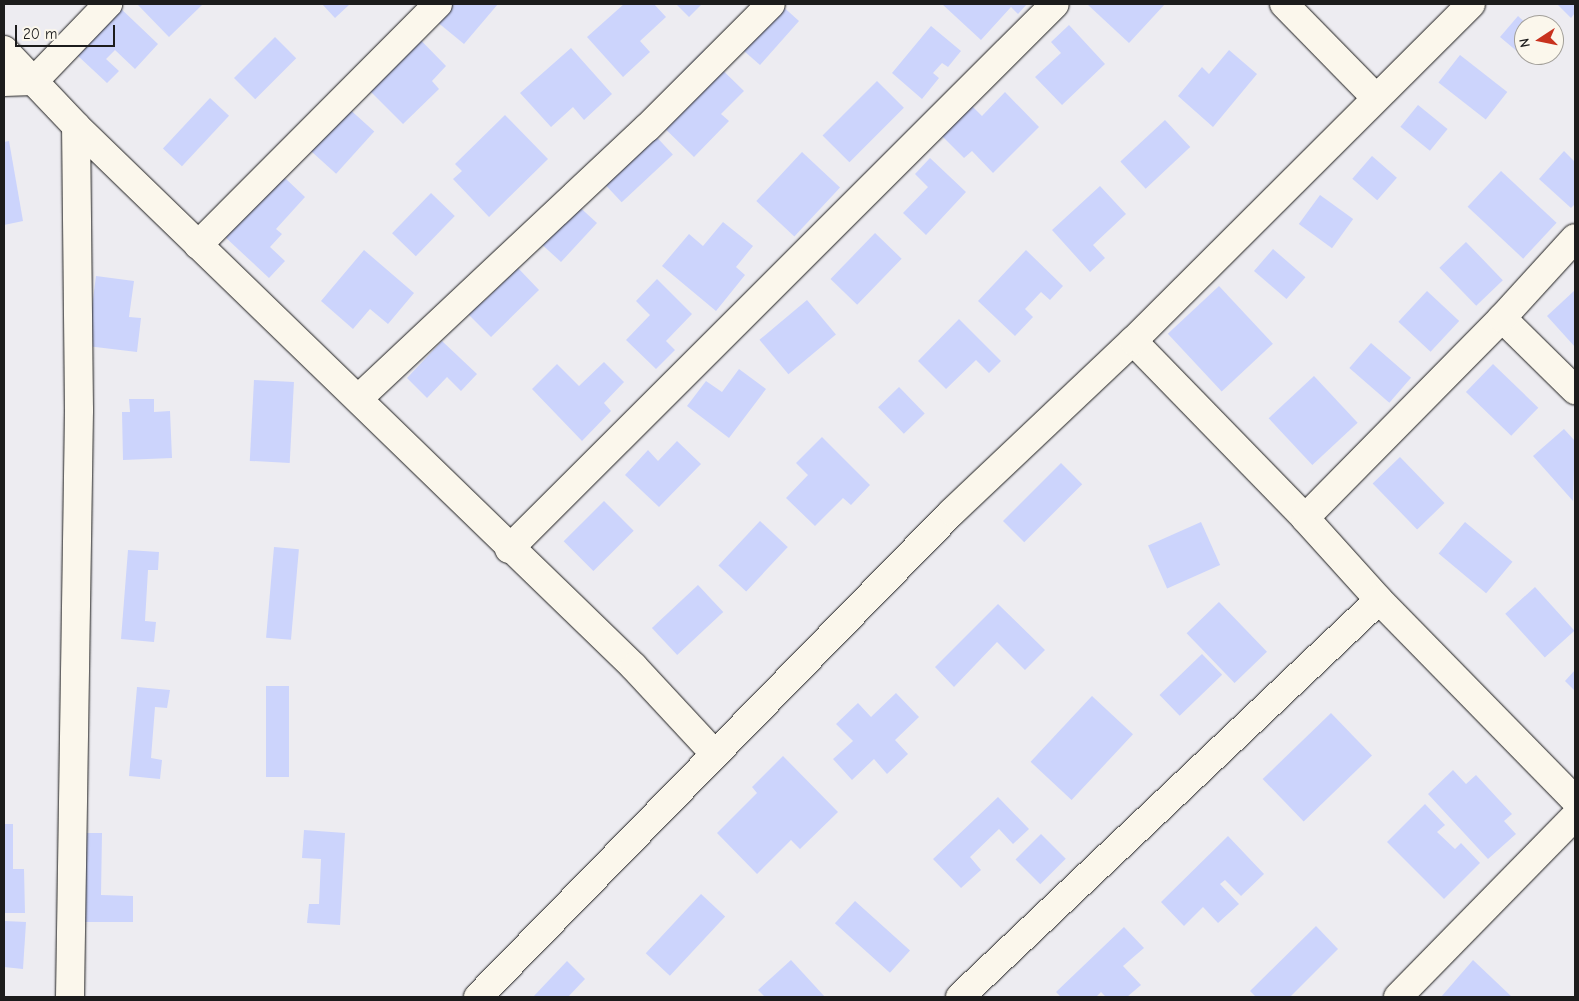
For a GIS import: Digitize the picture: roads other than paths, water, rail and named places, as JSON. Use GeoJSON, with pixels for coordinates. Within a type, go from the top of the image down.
{"type":"FeatureCollection","features":[{"type":"Feature","properties":{"kind":"street"},"geometry":{"type":"LineString","coordinates":[[4,82],[34,81],[108,4]]}},
{"type":"Feature","properties":{"kind":"street"},"geometry":{"type":"LineString","coordinates":[[198,245],[438,4]]}},
{"type":"Feature","properties":{"kind":"street"},"geometry":{"type":"LineString","coordinates":[[359,398],[647,128],[771,4]]}},
{"type":"Feature","properties":{"kind":"street"},"geometry":{"type":"LineString","coordinates":[[509,549],[1055,4]]}},
{"type":"Feature","properties":{"kind":"street"},"geometry":{"type":"LineString","coordinates":[[1284,4],[1375,98]]}},
{"type":"Feature","properties":{"kind":"street"},"geometry":{"type":"LineString","coordinates":[[478,997],[714,753],[952,512],[1133,341],[1471,4]]}},
{"type":"Feature","properties":{"kind":"street"},"geometry":{"type":"LineString","coordinates":[[4,50],[76,126],[359,398],[509,549],[634,667],[714,753]]}},
{"type":"Feature","properties":{"kind":"street"},"geometry":{"type":"LineString","coordinates":[[70,997],[79,410],[76,126]]}},
{"type":"Feature","properties":{"kind":"street"},"geometry":{"type":"LineString","coordinates":[[1305,518],[1502,318],[1575,238]]}},
{"type":"Feature","properties":{"kind":"street"},"geometry":{"type":"LineString","coordinates":[[1502,318],[1575,390]]}},
{"type":"Feature","properties":{"kind":"street"},"geometry":{"type":"LineString","coordinates":[[1133,341],[1305,518],[1379,600],[1575,800]]}},
{"type":"Feature","properties":{"kind":"street"},"geometry":{"type":"LineString","coordinates":[[960,997],[1379,600]]}},
{"type":"Feature","properties":{"kind":"street"},"geometry":{"type":"LineString","coordinates":[[1398,997],[1575,816]]}}]}
